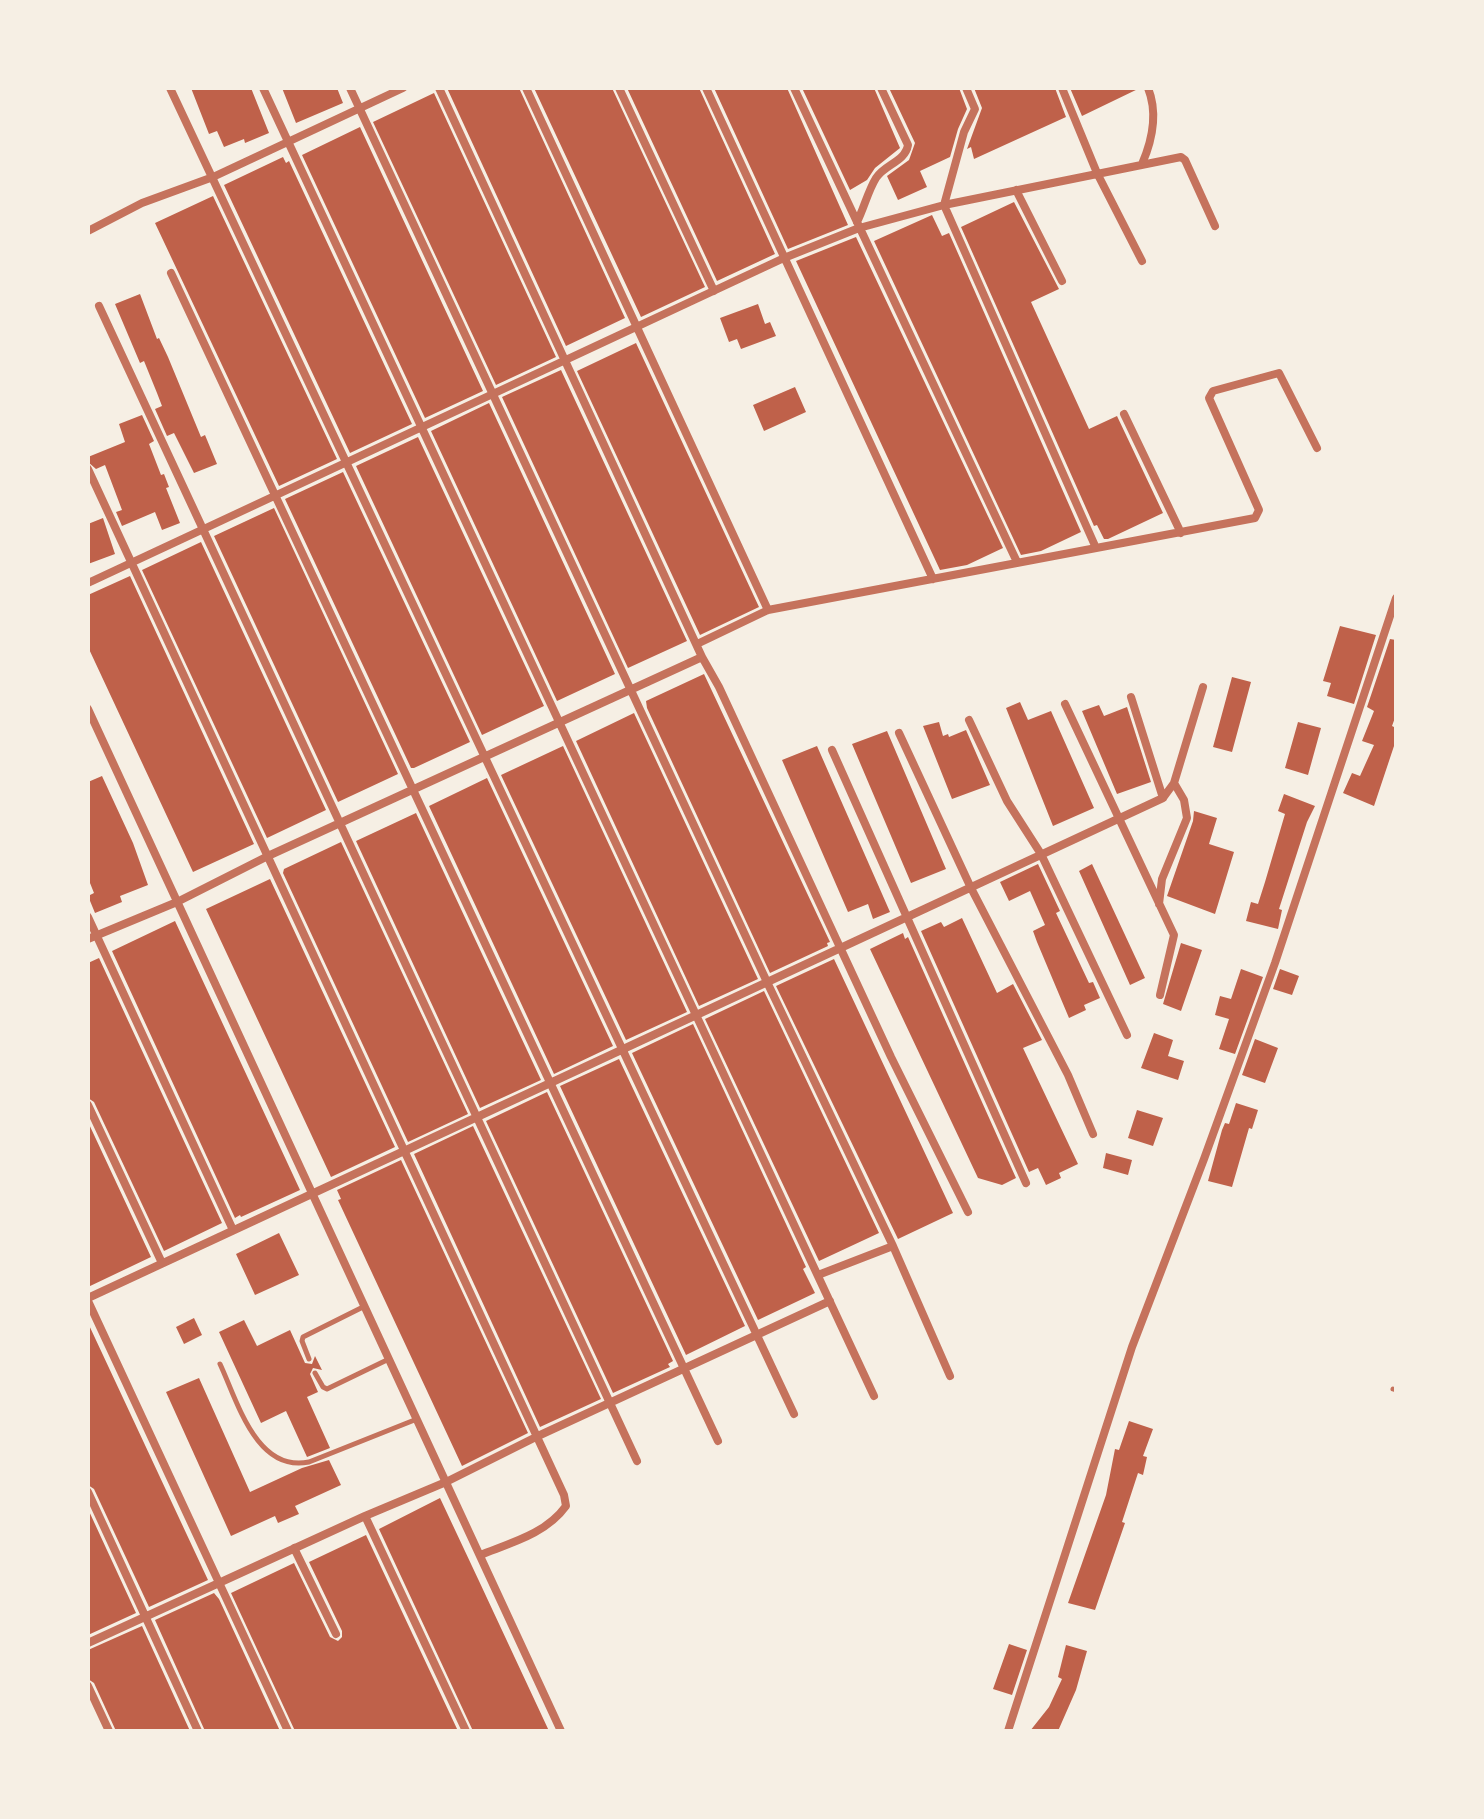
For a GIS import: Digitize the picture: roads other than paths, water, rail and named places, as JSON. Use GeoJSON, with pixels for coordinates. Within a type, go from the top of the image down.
{"type":"FeatureCollection","features":[{"type":"Feature","properties":{"kind":"street"},"geometry":{"type":"LineString","coordinates":[[170,88],[794,1414]]}},
{"type":"Feature","properties":{"kind":"street"},"geometry":{"type":"LineString","coordinates":[[263,88],[874,1396]]}},
{"type":"Feature","properties":{"kind":"street"},"geometry":{"type":"LineString","coordinates":[[350,88],[893,1246],[950,1376]]}},
{"type":"Feature","properties":{"kind":"street"},"geometry":{"type":"LineString","coordinates":[[88,231],[142,203],[213,177],[403,88]]}},
{"type":"Feature","properties":{"kind":"street"},"geometry":{"type":"LineString","coordinates":[[439,88],[702,657],[968,1212]]}},
{"type":"Feature","properties":{"kind":"street"},"geometry":{"type":"LineString","coordinates":[[526,88],[768,610]]}},
{"type":"Feature","properties":{"kind":"street"},"geometry":{"type":"LineString","coordinates":[[619,88],[714,291]]}},
{"type":"Feature","properties":{"kind":"street"},"geometry":{"type":"LineString","coordinates":[[706,88],[933,579]]}},
{"type":"Feature","properties":{"kind":"street"},"geometry":{"type":"LineString","coordinates":[[794,88],[1017,562]]}},
{"type":"Feature","properties":{"kind":"street"},"geometry":{"type":"LineString","coordinates":[[858,225],[876,179],[886,166],[906,152],[908,145],[881,88]]}},
{"type":"Feature","properties":{"kind":"street"},"geometry":{"type":"LineString","coordinates":[[966,88],[975,109],[974,115],[964,132],[944,205],[1096,548]]}},
{"type":"Feature","properties":{"kind":"street"},"geometry":{"type":"LineString","coordinates":[[1062,88],[1097,173],[1142,261]]}},
{"type":"Feature","properties":{"kind":"street"},"geometry":{"type":"LineString","coordinates":[[1142,164],[1151,144],[1153,121],[1148,88]]}},
{"type":"Feature","properties":{"kind":"street"},"geometry":{"type":"LineString","coordinates":[[88,583],[858,225],[1177,157],[1185,160],[1215,226]]}},
{"type":"Feature","properties":{"kind":"street"},"geometry":{"type":"LineString","coordinates":[[1016,190],[1062,281]]}},
{"type":"Feature","properties":{"kind":"street"},"geometry":{"type":"LineString","coordinates":[[171,273],[718,1441]]}},
{"type":"Feature","properties":{"kind":"street"},"geometry":{"type":"LineString","coordinates":[[99,306],[637,1461]]}},
{"type":"Feature","properties":{"kind":"street"},"geometry":{"type":"LineString","coordinates":[[697,644],[768,610],[1255,518],[1259,510],[1209,398],[1213,391],[1279,373],[1317,448]]}},
{"type":"Feature","properties":{"kind":"street"},"geometry":{"type":"LineString","coordinates":[[1124,414],[1181,533]]}},
{"type":"Feature","properties":{"kind":"street"},"geometry":{"type":"LineString","coordinates":[[88,469],[564,1495],[566,1506],[559,1516],[534,1534],[480,1555]]}},
{"type":"Feature","properties":{"kind":"street"},"geometry":{"type":"LineString","coordinates":[[1008,1731],[1132,1347],[1275,963],[1396,598]]}},
{"type":"Feature","properties":{"kind":"street"},"geometry":{"type":"LineString","coordinates":[[92,937],[177,902],[268,856],[702,657]]}},
{"type":"Feature","properties":{"kind":"street"},"geometry":{"type":"LineString","coordinates":[[288,1731],[88,1299],[1163,798],[1174,783],[1203,687]]}},
{"type":"Feature","properties":{"kind":"street"},"geometry":{"type":"LineString","coordinates":[[1131,697],[1163,798]]}},
{"type":"Feature","properties":{"kind":"street"},"geometry":{"type":"LineString","coordinates":[[1065,704],[1174,935],[1160,995]]}},
{"type":"Feature","properties":{"kind":"street"},"geometry":{"type":"LineString","coordinates":[[88,709],[561,1731]]}},
{"type":"Feature","properties":{"kind":"street"},"geometry":{"type":"LineString","coordinates":[[969,720],[1007,801],[1041,854],[1127,1035]]}},
{"type":"Feature","properties":{"kind":"street"},"geometry":{"type":"LineString","coordinates":[[899,733],[971,888],[1068,1075],[1093,1134]]}},
{"type":"Feature","properties":{"kind":"street"},"geometry":{"type":"LineString","coordinates":[[832,750],[1026,1183]]}},
{"type":"Feature","properties":{"kind":"street"},"geometry":{"type":"LineString","coordinates":[[1159,905],[1162,879],[1187,818],[1184,800],[1174,783]]}},
{"type":"Feature","properties":{"kind":"street"},"geometry":{"type":"LineString","coordinates":[[88,917],[92,937],[233,1230]]}},
{"type":"Feature","properties":{"kind":"street"},"geometry":{"type":"LineString","coordinates":[[88,1105],[162,1263]]}},
{"type":"Feature","properties":{"kind":"street"},"geometry":{"type":"LineString","coordinates":[[818,1275],[893,1246]]}},
{"type":"Feature","properties":{"kind":"street"},"geometry":{"type":"LineString","coordinates":[[88,1643],[446,1482],[830,1301]]}},
{"type":"Feature","properties":{"kind":"street"},"geometry":{"type":"LineString","coordinates":[[88,1492],[198,1731]]}},
{"type":"Feature","properties":{"kind":"street"},"geometry":{"type":"LineString","coordinates":[[365,1516],[466,1731]]}},
{"type":"Feature","properties":{"kind":"street"},"geometry":{"type":"LineString","coordinates":[[294,1548],[336,1634]]}},
{"type":"Feature","properties":{"kind":"street"},"geometry":{"type":"LineString","coordinates":[[88,1686],[109,1731]]}},
{"type":"Feature","properties":{"kind":"lane"},"geometry":{"type":"LineString","coordinates":[[309,1359],[303,1337],[365,1306]]}},
{"type":"Feature","properties":{"kind":"lane"},"geometry":{"type":"LineString","coordinates":[[315,1373],[327,1389],[389,1359]]}},
{"type":"Feature","properties":{"kind":"lane"},"geometry":{"type":"LineString","coordinates":[[220,1364],[259,1444],[290,1462],[309,1462],[417,1419]]}}]}
